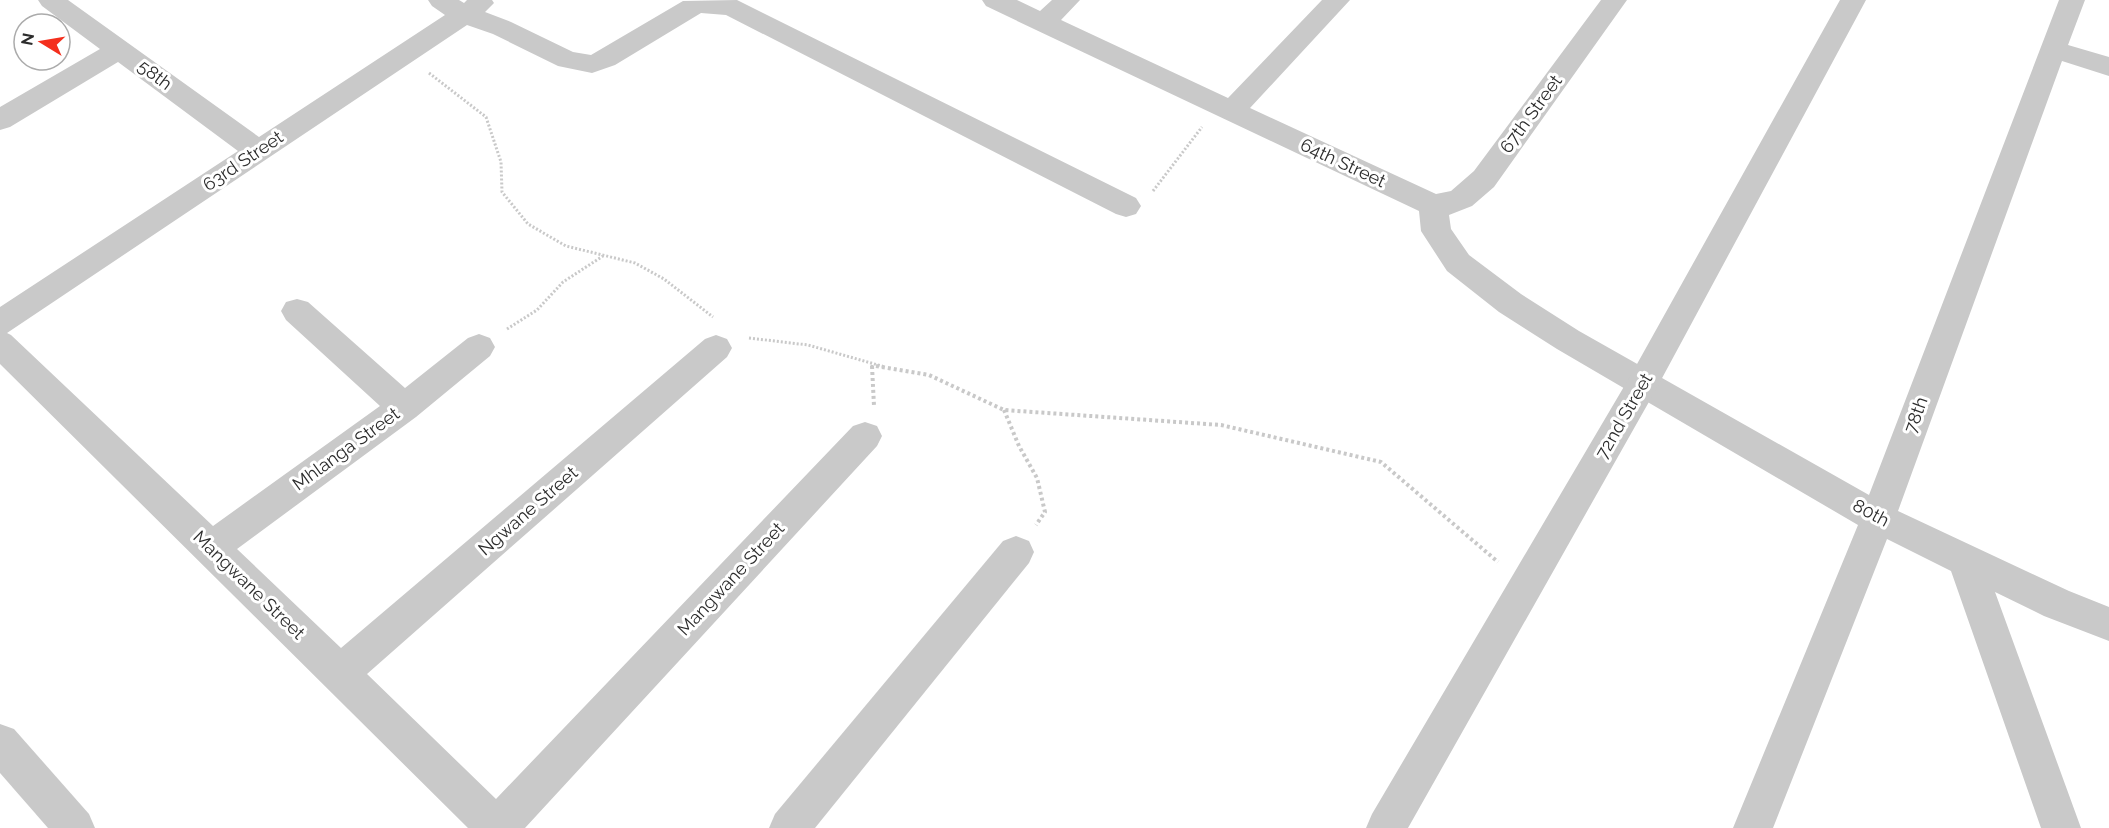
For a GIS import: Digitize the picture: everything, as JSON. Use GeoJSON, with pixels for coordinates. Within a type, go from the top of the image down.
{"type":"FeatureCollection","features":[{"type":"Feature","properties":{"kind":"street","name":"58th"},"geometry":{"type":"LineString","coordinates":[[51,0],[121,49],[258,152]]}},
{"type":"Feature","properties":{"kind":"street","name":"64th Street"},"geometry":{"type":"LineString","coordinates":[[995,0],[1433,205]]}},
{"type":"Feature","properties":{"kind":"street"},"geometry":{"type":"LineString","coordinates":[[1043,23],[1067,0]]}},
{"type":"Feature","properties":{"kind":"street"},"geometry":{"type":"LineString","coordinates":[[1225,108],[1337,0]]}},
{"type":"Feature","properties":{"kind":"street","name":"67th Street"},"geometry":{"type":"LineString","coordinates":[[1433,205],[1447,206],[1471,194],[1614,0]]}},
{"type":"Feature","properties":{"kind":"street","name":"72nd Street"},"geometry":{"type":"LineString","coordinates":[[1386,828],[1643,383],[1853,0]]}},
{"type":"Feature","properties":{"kind":"street","name":"78th"},"geometry":{"type":"LineString","coordinates":[[1754,828],[1878,518],[2072,0]]}},
{"type":"Feature","properties":{"kind":"street"},"geometry":{"type":"LineString","coordinates":[[463,5],[502,28],[567,60],[592,64],[606,59],[692,7],[705,3],[732,8],[1126,206]]}},
{"type":"Feature","properties":{"kind":"street","name":"63rd Street"},"geometry":{"type":"LineString","coordinates":[[0,322],[403,55],[463,5]]}},
{"type":"Feature","properties":{"kind":"street"},"geometry":{"type":"LineString","coordinates":[[0,120],[121,49]]}},
{"type":"Feature","properties":{"kind":"street"},"geometry":{"type":"LineString","coordinates":[[2053,49],[2109,67]]}},
{"type":"Feature","properties":{"kind":"street"},"geometry":{"type":"LineString","coordinates":[[1433,205],[1436,231],[1458,263],[1520,309],[1643,383]]}},
{"type":"Feature","properties":{"kind":"street"},"geometry":{"type":"LineString","coordinates":[[297,311],[404,407]]}},
{"type":"Feature","properties":{"kind":"street","name":"Ngwane Street"},"geometry":{"type":"LineString","coordinates":[[340,673],[716,335]]}},
{"type":"Feature","properties":{"kind":"street","name":"Mangwane Street"},"geometry":{"type":"LineString","coordinates":[[0,345],[497,828],[865,436]]}},
{"type":"Feature","properties":{"kind":"street","name":"Mhlanga Street"},"geometry":{"type":"LineString","coordinates":[[211,548],[404,407],[479,347]]}},
{"type":"Feature","properties":{"kind":"street","name":"80th"},"geometry":{"type":"LineString","coordinates":[[1643,383],[1878,518],[2057,604],[2109,624]]}},
{"type":"Feature","properties":{"kind":"street"},"geometry":{"type":"LineString","coordinates":[[789,828],[1016,552]]}},
{"type":"Feature","properties":{"kind":"street"},"geometry":{"type":"LineString","coordinates":[[1965,560],[2061,828]]}},
{"type":"Feature","properties":{"kind":"street"},"geometry":{"type":"LineString","coordinates":[[0,743],[75,828]]}},
{"type":"Feature","properties":{"kind":"path"},"geometry":{"type":"LineString","coordinates":[[403,55],[486,117],[501,162],[502,192],[528,224],[566,246],[635,263],[664,279],[716,335],[808,345],[872,365],[929,375],[1004,410],[1221,425],[1381,462],[1526,586]]}},
{"type":"Feature","properties":{"kind":"path"},"geometry":{"type":"LineString","coordinates":[[1126,206],[1138,206],[1225,108]]}},
{"type":"Feature","properties":{"kind":"path"},"geometry":{"type":"LineString","coordinates":[[479,347],[537,310],[563,282],[603,256]]}},
{"type":"Feature","properties":{"kind":"path"},"geometry":{"type":"LineString","coordinates":[[865,436],[876,401],[872,365]]}},
{"type":"Feature","properties":{"kind":"path"},"geometry":{"type":"LineString","coordinates":[[1004,410],[1019,446],[1037,478],[1045,512],[1016,552]]}}]}
